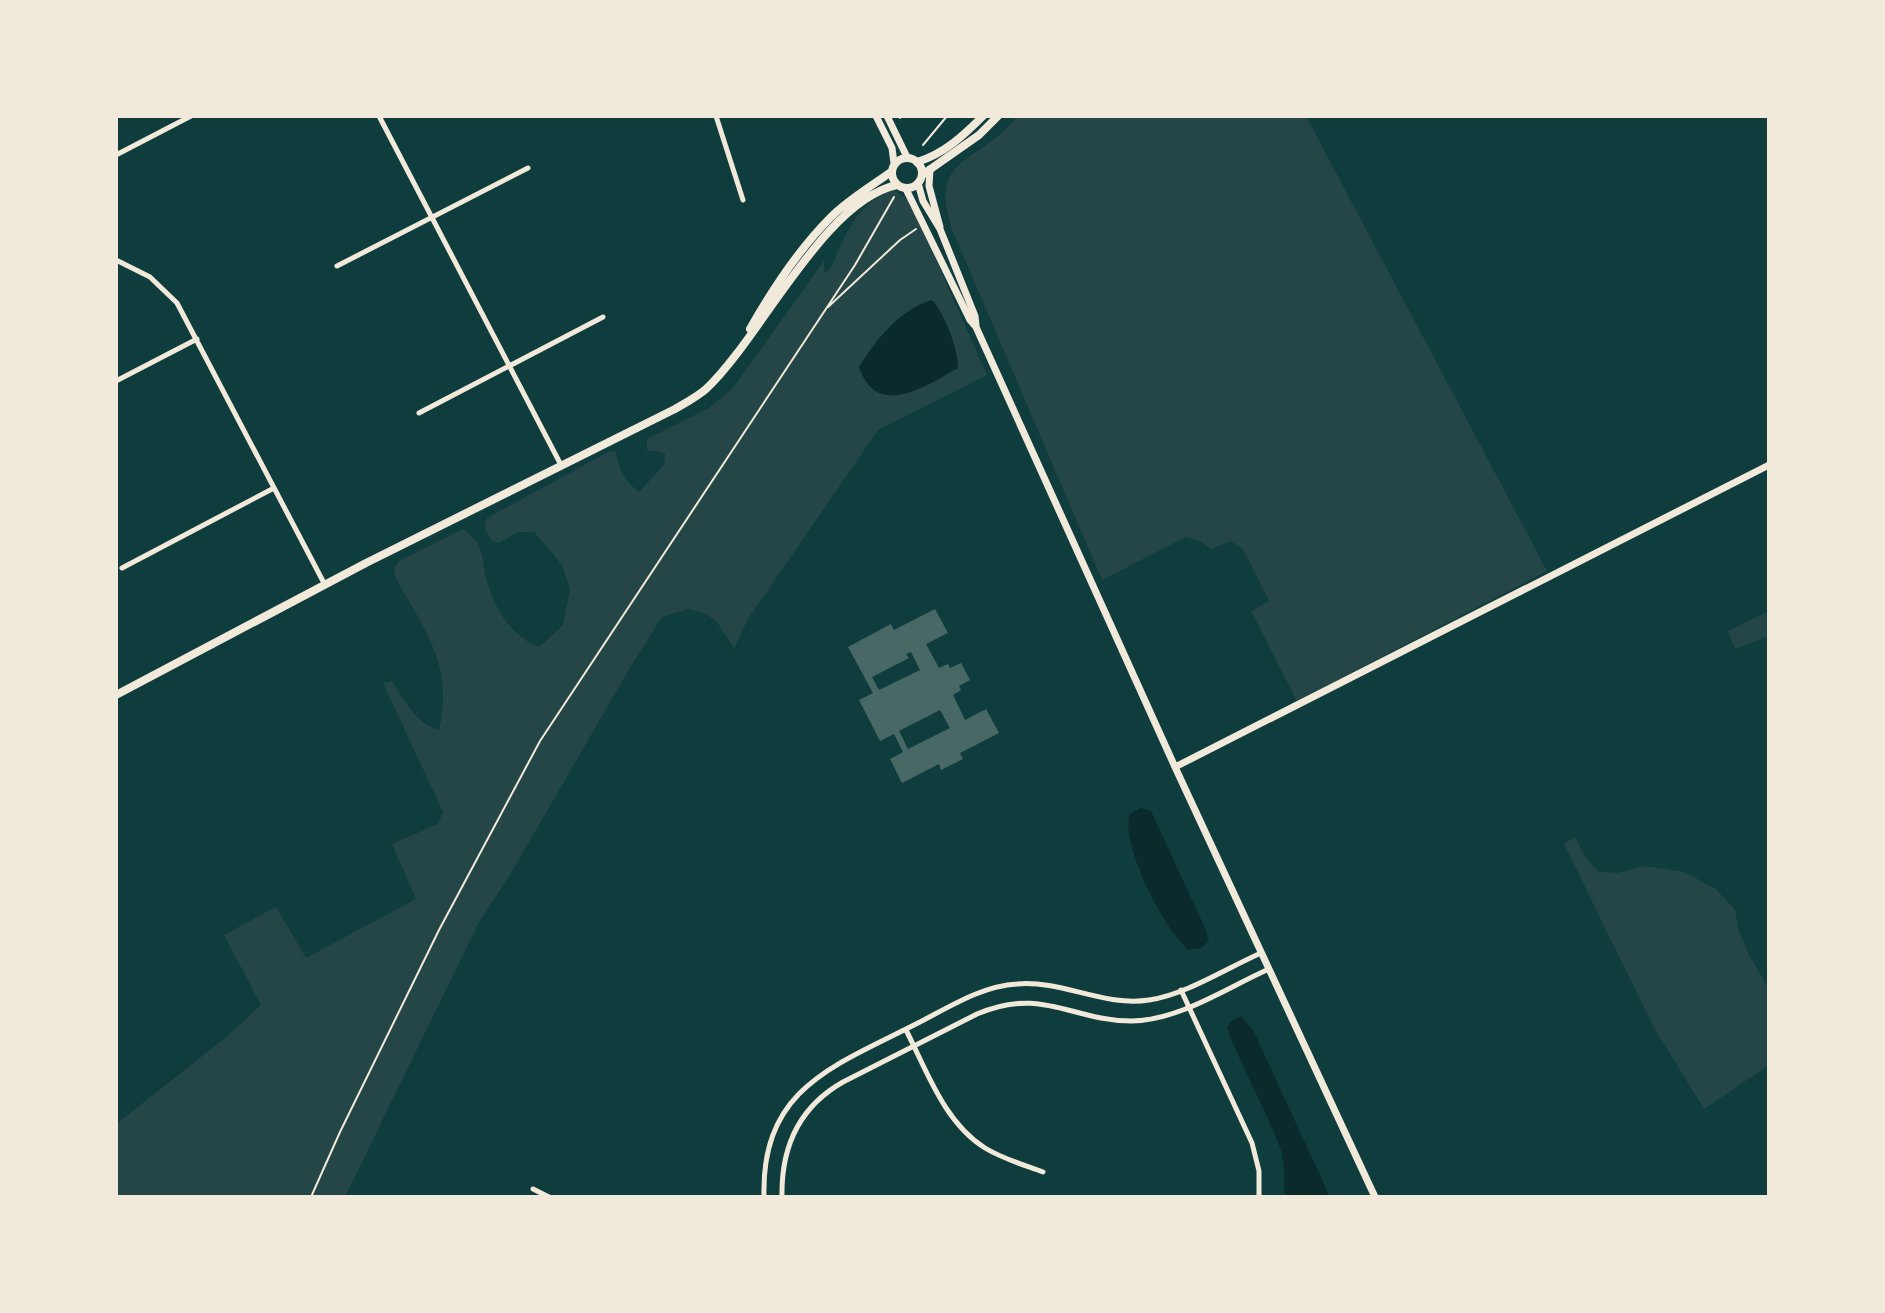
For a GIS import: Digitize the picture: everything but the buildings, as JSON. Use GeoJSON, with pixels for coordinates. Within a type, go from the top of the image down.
{"type":"FeatureCollection","features":[{"type":"Feature","properties":{"kind":"main road"},"geometry":{"type":"LineString","coordinates":[[917,162],[931,158],[951,145],[983,116]]}},
{"type":"Feature","properties":{"kind":"main road"},"geometry":{"type":"LineString","coordinates":[[116,695],[325,585],[675,409],[704,391],[725,369],[830,231],[877,192],[901,187],[924,176],[979,135],[998,116]]}},
{"type":"Feature","properties":{"kind":"main road"},"geometry":{"type":"LineString","coordinates":[[745,341],[806,244],[832,216],[907,157],[917,162],[924,176]]}},
{"type":"Feature","properties":{"kind":"main road"},"geometry":{"type":"LineString","coordinates":[[893,168],[901,187]]}},
{"type":"Feature","properties":{"kind":"street"},"geometry":{"type":"LineString","coordinates":[[116,155],[191,116]]}},
{"type":"Feature","properties":{"kind":"street"},"geometry":{"type":"LineString","coordinates":[[379,116],[561,465]]}},
{"type":"Feature","properties":{"kind":"street"},"geometry":{"type":"LineString","coordinates":[[716,116],[743,200]]}},
{"type":"Feature","properties":{"kind":"street"},"geometry":{"type":"LineString","coordinates":[[876,116],[892,148],[893,168]]}},
{"type":"Feature","properties":{"kind":"street"},"geometry":{"type":"LineString","coordinates":[[887,116],[907,157]]}},
{"type":"Feature","properties":{"kind":"street"},"geometry":{"type":"LineString","coordinates":[[337,266],[528,168]]}},
{"type":"Feature","properties":{"kind":"street"},"geometry":{"type":"LineString","coordinates":[[924,176],[923,201],[940,229]]}},
{"type":"Feature","properties":{"kind":"street"},"geometry":{"type":"LineString","coordinates":[[924,176],[940,229],[975,316],[976,327]]}},
{"type":"Feature","properties":{"kind":"street"},"geometry":{"type":"LineString","coordinates":[[901,187],[976,327],[1175,767],[1375,1197]]}},
{"type":"Feature","properties":{"kind":"street"},"geometry":{"type":"LineString","coordinates":[[116,260],[150,277],[177,303],[325,585]]}},
{"type":"Feature","properties":{"kind":"street"},"geometry":{"type":"LineString","coordinates":[[419,413],[603,317]]}},
{"type":"Feature","properties":{"kind":"street"},"geometry":{"type":"LineString","coordinates":[[116,381],[197,339]]}},
{"type":"Feature","properties":{"kind":"street"},"geometry":{"type":"LineString","coordinates":[[1175,767],[1769,465]]}},
{"type":"Feature","properties":{"kind":"street"},"geometry":{"type":"LineString","coordinates":[[122,568],[274,488]]}},
{"type":"Feature","properties":{"kind":"street"},"geometry":{"type":"LineString","coordinates":[[764,1197],[764,1172],[770,1143],[782,1115],[810,1082],[828,1069],[974,995],[1008,984],[1048,985],[1126,1002],[1156,999],[1262,953]]}},
{"type":"Feature","properties":{"kind":"street"},"geometry":{"type":"LineString","coordinates":[[782,1197],[786,1152],[794,1131],[807,1111],[837,1085],[984,1011],[1008,1004],[1044,1003],[1134,1021],[1167,1015],[1269,969]]}},
{"type":"Feature","properties":{"kind":"street"},"geometry":{"type":"LineString","coordinates":[[1181,990],[1252,1143],[1259,1171],[1259,1197]]}},
{"type":"Feature","properties":{"kind":"street"},"geometry":{"type":"LineString","coordinates":[[906,1030],[948,1112],[967,1134],[993,1152],[1043,1172]]}},
{"type":"Feature","properties":{"kind":"street"},"geometry":{"type":"LineString","coordinates":[[533,1189],[549,1197]]}},
{"type":"Feature","properties":{"kind":"path"},"geometry":{"type":"LineString","coordinates":[[923,145],[947,116]]}},
{"type":"Feature","properties":{"kind":"path"},"geometry":{"type":"LineString","coordinates":[[311,1197],[439,930],[540,741],[855,265],[894,197]]}},
{"type":"Feature","properties":{"kind":"path"},"geometry":{"type":"LineString","coordinates":[[824,311],[917,228]]}},
{"type":"Feature","properties":{"kind":"shaded area"},"geometry":{"type":"Polygon","coordinates":[[[1017,116],[1306,116],[1547,571],[1297,701],[1251,611],[1269,601],[1243,549],[1230,541],[1212,549],[1186,537],[1102,580],[953,232],[946,207],[946,188],[951,174],[1017,116]]]}},
{"type":"Feature","properties":{"kind":"shaded area"},"geometry":{"type":"Polygon","coordinates":[[[894,190],[912,206],[987,375],[878,430],[748,619],[734,648],[717,622],[706,614],[688,609],[662,617],[478,924],[345,1197],[116,1197],[116,1124],[224,1039],[261,1005],[224,935],[276,907],[306,958],[416,899],[392,844],[438,824],[443,812],[383,683],[392,681],[418,717],[439,730],[443,688],[440,669],[427,633],[396,579],[394,568],[401,560],[463,529],[480,548],[488,585],[501,614],[521,637],[539,647],[563,625],[570,589],[562,565],[534,532],[518,532],[499,543],[491,540],[485,528],[487,518],[610,451],[616,452],[623,475],[639,492],[664,465],[665,453],[647,450],[647,439],[709,408],[733,388],[824,261],[824,272],[829,271],[861,212],[870,203],[894,190]]]}},
{"type":"Feature","properties":{"kind":"shaded area"},"geometry":{"type":"Polygon","coordinates":[[[932,300],[950,332],[958,368],[917,390],[890,395],[878,392],[867,383],[859,367],[881,336],[899,318],[932,300]]]}},
{"type":"Feature","properties":{"kind":"shaded area"},"geometry":{"type":"Polygon","coordinates":[[[1769,611],[1769,636],[1735,649],[1728,631],[1769,611]]]}},
{"type":"Feature","properties":{"kind":"shaded area"},"geometry":{"type":"Polygon","coordinates":[[[1141,808],[1151,811],[1205,928],[1209,941],[1201,948],[1189,950],[1179,940],[1146,886],[1128,827],[1130,814],[1141,808]]]}},
{"type":"Feature","properties":{"kind":"shaded area"},"geometry":{"type":"Polygon","coordinates":[[[1575,837],[1585,857],[1598,871],[1617,873],[1644,866],[1684,872],[1716,889],[1735,910],[1738,929],[1749,955],[1769,989],[1769,1065],[1704,1109],[1653,1026],[1564,844],[1575,837]]]}},
{"type":"Feature","properties":{"kind":"shaded area"},"geometry":{"type":"Polygon","coordinates":[[[1241,1016],[1254,1032],[1330,1197],[1285,1197],[1281,1149],[1227,1028],[1230,1022],[1241,1016]]]}}]}
